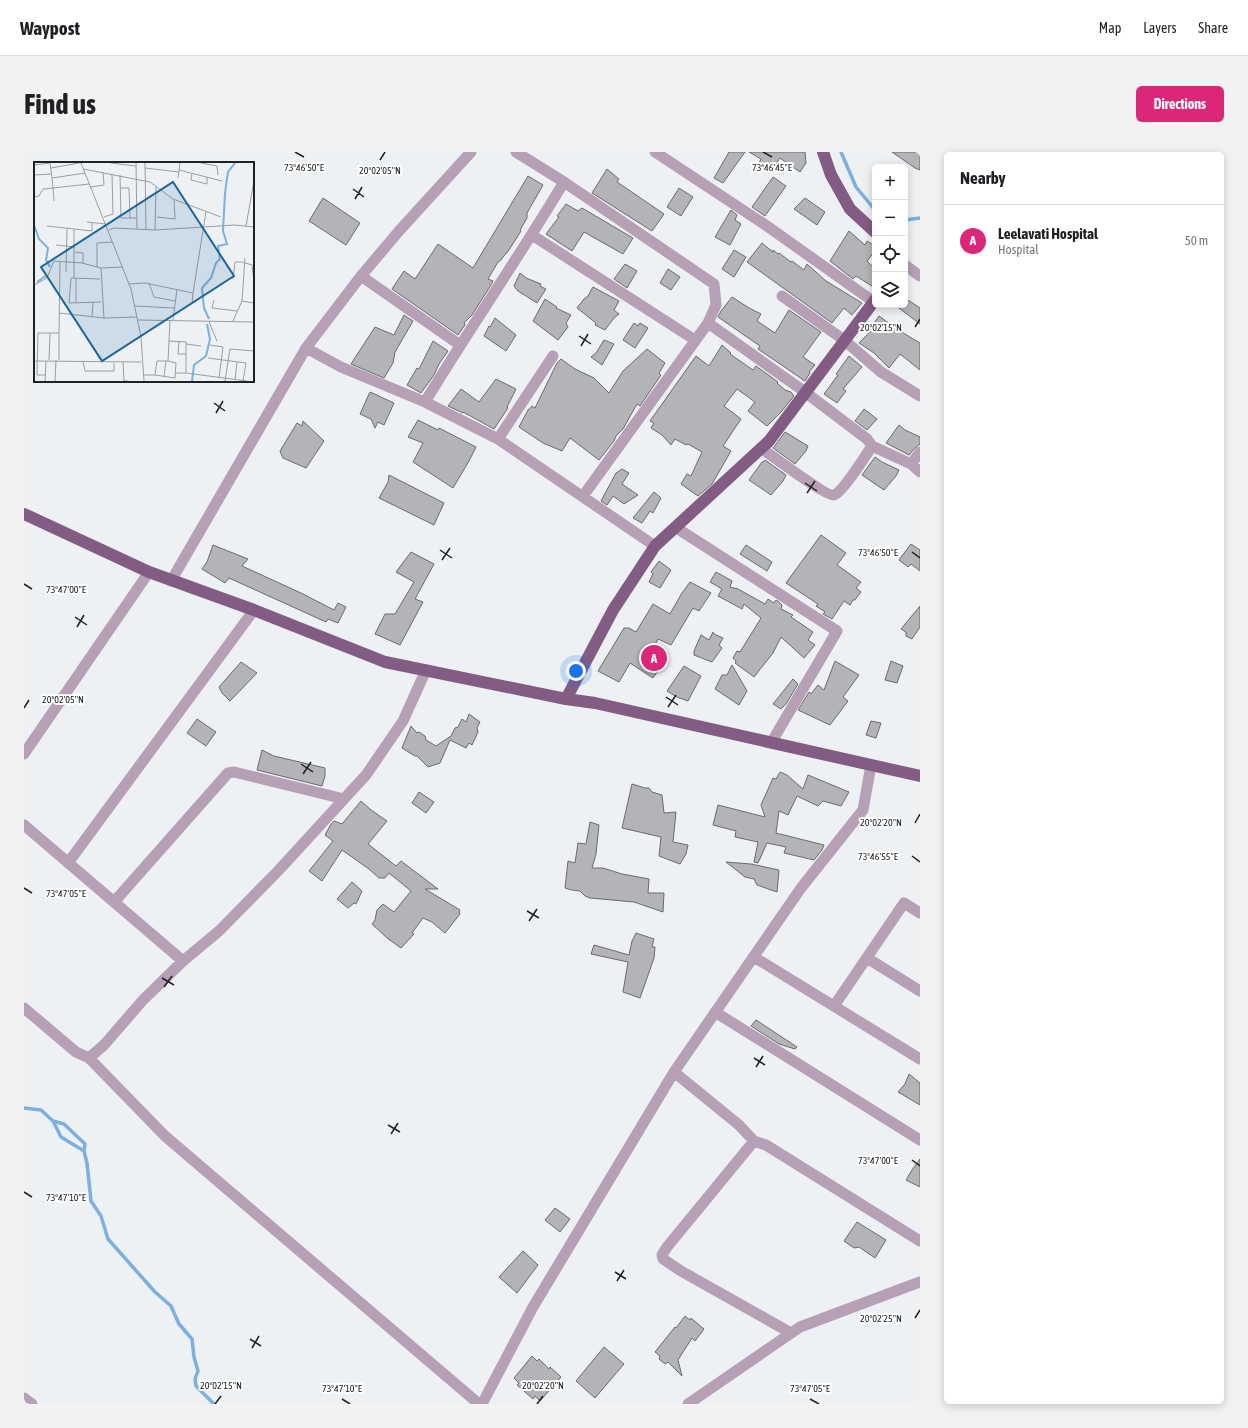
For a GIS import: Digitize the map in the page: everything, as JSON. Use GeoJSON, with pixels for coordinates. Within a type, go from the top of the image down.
{"type":"FeatureCollection","features":[{"type":"Feature","properties":{"kind":"main road"},"geometry":{"type":"LineString","coordinates":[[823,152],[831,175],[850,209],[872,229]]}},
{"type":"Feature","properties":{"kind":"main road"},"geometry":{"type":"LineString","coordinates":[[566,699],[613,610],[655,546],[769,441],[872,305]]}},
{"type":"Feature","properties":{"kind":"main road"},"geometry":{"type":"LineString","coordinates":[[24,514],[149,572],[254,610],[385,662],[566,699],[595,703],[920,776]]}},
{"type":"Feature","properties":{"kind":"street"},"geometry":{"type":"LineString","coordinates":[[171,581],[306,348],[361,276],[399,231],[471,152]]}},
{"type":"Feature","properties":{"kind":"street"},"geometry":{"type":"LineString","coordinates":[[516,152],[564,182],[714,284],[716,305],[708,323],[583,496]]}},
{"type":"Feature","properties":{"kind":"street"},"geometry":{"type":"LineString","coordinates":[[655,152],[767,226],[872,301]]}},
{"type":"Feature","properties":{"kind":"street"},"geometry":{"type":"LineString","coordinates":[[425,402],[460,345],[532,235],[564,182]]}},
{"type":"Feature","properties":{"kind":"street"},"geometry":{"type":"LineString","coordinates":[[532,235],[695,340]]}},
{"type":"Feature","properties":{"kind":"street"},"geometry":{"type":"LineString","coordinates":[[908,267],[920,276]]}},
{"type":"Feature","properties":{"kind":"street"},"geometry":{"type":"LineString","coordinates":[[361,276],[460,345]]}},
{"type":"Feature","properties":{"kind":"street"},"geometry":{"type":"LineString","coordinates":[[782,296],[844,340],[881,372],[920,396]]}},
{"type":"Feature","properties":{"kind":"street"},"geometry":{"type":"LineString","coordinates":[[708,323],[805,392],[867,439],[872,446],[911,464],[920,472]]}},
{"type":"Feature","properties":{"kind":"street"},"geometry":{"type":"LineString","coordinates":[[306,348],[341,367],[425,402],[498,439],[655,546]]}},
{"type":"Feature","properties":{"kind":"street"},"geometry":{"type":"LineString","coordinates":[[498,439],[553,356]]}},
{"type":"Feature","properties":{"kind":"street"},"geometry":{"type":"LineString","coordinates":[[761,448],[820,489],[832,495],[836,494],[843,487],[872,446]]}},
{"type":"Feature","properties":{"kind":"street"},"geometry":{"type":"LineString","coordinates":[[911,464],[920,452]]}},
{"type":"Feature","properties":{"kind":"street"},"geometry":{"type":"LineString","coordinates":[[675,527],[837,631],[771,743]]}},
{"type":"Feature","properties":{"kind":"street"},"geometry":{"type":"LineString","coordinates":[[24,754],[149,572]]}},
{"type":"Feature","properties":{"kind":"street"},"geometry":{"type":"LineString","coordinates":[[68,862],[254,610]]}},
{"type":"Feature","properties":{"kind":"street"},"geometry":{"type":"LineString","coordinates":[[89,1058],[104,1045],[143,1000],[183,960],[219,931],[278,871],[366,775],[403,721],[426,670]]}},
{"type":"Feature","properties":{"kind":"street"},"geometry":{"type":"LineString","coordinates":[[24,1008],[76,1052],[89,1058],[165,1136],[481,1404],[533,1307],[674,1072],[801,888],[863,810],[871,765]]}},
{"type":"Feature","properties":{"kind":"street"},"geometry":{"type":"LineString","coordinates":[[114,902],[228,773],[234,772],[344,799]]}},
{"type":"Feature","properties":{"kind":"street"},"geometry":{"type":"LineString","coordinates":[[24,825],[183,960]]}},
{"type":"Feature","properties":{"kind":"street"},"geometry":{"type":"LineString","coordinates":[[834,1006],[904,903],[920,913]]}},
{"type":"Feature","properties":{"kind":"street"},"geometry":{"type":"LineString","coordinates":[[754,957],[920,1059]]}},
{"type":"Feature","properties":{"kind":"street"},"geometry":{"type":"LineString","coordinates":[[867,958],[920,991]]}},
{"type":"Feature","properties":{"kind":"street"},"geometry":{"type":"LineString","coordinates":[[715,1012],[920,1140]]}},
{"type":"Feature","properties":{"kind":"street"},"geometry":{"type":"LineString","coordinates":[[674,1072],[739,1125],[754,1141],[766,1145],[920,1242]]}},
{"type":"Feature","properties":{"kind":"street"},"geometry":{"type":"LineString","coordinates":[[754,1141],[667,1247],[662,1255],[662,1259],[791,1333]]}},
{"type":"Feature","properties":{"kind":"street"},"geometry":{"type":"LineString","coordinates":[[688,1404],[800,1327],[920,1282]]}},
{"type":"Feature","properties":{"kind":"street"},"geometry":{"type":"LineString","coordinates":[[24,1398],[32,1404]]}},
{"type":"Feature","properties":{"kind":"building"},"geometry":{"type":"Polygon","coordinates":[[[729,152],[745,152],[723,183],[714,178],[729,152]]]}},
{"type":"Feature","properties":{"kind":"building"},"geometry":{"type":"Polygon","coordinates":[[[749,152],[805,152],[806,163],[800,172],[780,158],[771,171],[759,163],[761,159],[749,152]]]}},
{"type":"Feature","properties":{"kind":"building"},"geometry":{"type":"Polygon","coordinates":[[[892,152],[920,152],[920,170],[915,168],[892,152]]]}},
{"type":"Feature","properties":{"kind":"building"},"geometry":{"type":"Polygon","coordinates":[[[607,169],[619,179],[617,182],[664,214],[652,231],[592,193],[607,169]]]}},
{"type":"Feature","properties":{"kind":"building"},"geometry":{"type":"Polygon","coordinates":[[[528,176],[543,185],[527,213],[527,218],[520,230],[521,231],[507,253],[498,262],[488,279],[493,281],[491,285],[472,315],[464,323],[465,325],[458,335],[392,289],[404,271],[415,279],[438,244],[473,268],[528,176]]]}},
{"type":"Feature","properties":{"kind":"building"},"geometry":{"type":"Polygon","coordinates":[[[773,177],[786,186],[765,216],[752,207],[773,177]]]}},
{"type":"Feature","properties":{"kind":"building"},"geometry":{"type":"Polygon","coordinates":[[[679,188],[693,197],[681,216],[667,207],[679,188]]]}},
{"type":"Feature","properties":{"kind":"building"},"geometry":{"type":"Polygon","coordinates":[[[323,198],[360,223],[346,245],[309,221],[323,198]]]}},
{"type":"Feature","properties":{"kind":"building"},"geometry":{"type":"Polygon","coordinates":[[[805,198],[825,212],[817,225],[794,209],[805,198]]]}},
{"type":"Feature","properties":{"kind":"building"},"geometry":{"type":"Polygon","coordinates":[[[566,204],[578,211],[582,208],[633,238],[623,254],[584,232],[572,251],[546,234],[559,217],[557,216],[566,204]]]}},
{"type":"Feature","properties":{"kind":"building"},"geometry":{"type":"Polygon","coordinates":[[[731,210],[737,215],[735,220],[741,224],[730,245],[715,237],[731,210]]]}},
{"type":"Feature","properties":{"kind":"building"},"geometry":{"type":"Polygon","coordinates":[[[849,231],[865,245],[867,241],[872,244],[872,255],[867,261],[872,266],[872,286],[856,276],[853,279],[830,261],[849,231]]]}},
{"type":"Feature","properties":{"kind":"building"},"geometry":{"type":"Polygon","coordinates":[[[762,243],[773,252],[773,250],[778,254],[779,253],[804,270],[807,264],[826,281],[862,303],[852,315],[844,308],[832,323],[747,262],[762,243]]]}},
{"type":"Feature","properties":{"kind":"building"},"geometry":{"type":"Polygon","coordinates":[[[734,250],[746,257],[734,277],[722,269],[734,250]]]}},
{"type":"Feature","properties":{"kind":"building"},"geometry":{"type":"Polygon","coordinates":[[[625,264],[637,271],[627,288],[614,279],[625,264]]]}},
{"type":"Feature","properties":{"kind":"building"},"geometry":{"type":"Polygon","coordinates":[[[668,269],[680,277],[671,290],[660,283],[668,269]]]}},
{"type":"Feature","properties":{"kind":"building"},"geometry":{"type":"Polygon","coordinates":[[[520,273],[526,278],[541,284],[540,286],[546,289],[537,303],[518,291],[514,286],[520,273]]]}},
{"type":"Feature","properties":{"kind":"building"},"geometry":{"type":"Polygon","coordinates":[[[593,287],[619,301],[614,310],[619,314],[605,330],[595,325],[596,323],[577,308],[588,296],[593,287]]]}},
{"type":"Feature","properties":{"kind":"building"},"geometry":{"type":"Polygon","coordinates":[[[732,297],[761,314],[757,321],[775,333],[789,310],[821,332],[803,357],[815,365],[809,372],[810,373],[805,381],[758,349],[760,346],[718,317],[732,297]]]}},
{"type":"Feature","properties":{"kind":"building"},"geometry":{"type":"Polygon","coordinates":[[[545,299],[557,307],[556,308],[571,315],[566,323],[568,327],[558,340],[533,321],[545,299]]]}},
{"type":"Feature","properties":{"kind":"building"},"geometry":{"type":"Polygon","coordinates":[[[908,300],[920,308],[920,324],[899,308],[908,308],[908,300]]]}},
{"type":"Feature","properties":{"kind":"building"},"geometry":{"type":"Polygon","coordinates":[[[404,315],[413,321],[395,352],[393,363],[384,378],[351,364],[375,327],[394,335],[404,315]]]}},
{"type":"Feature","properties":{"kind":"building"},"geometry":{"type":"Polygon","coordinates":[[[879,316],[890,325],[920,343],[920,370],[900,354],[889,368],[874,353],[859,343],[872,330],[870,329],[879,316]]]}},
{"type":"Feature","properties":{"kind":"building"},"geometry":{"type":"Polygon","coordinates":[[[495,318],[516,335],[506,351],[484,336],[495,318]]]}},
{"type":"Feature","properties":{"kind":"building"},"geometry":{"type":"Polygon","coordinates":[[[634,323],[638,326],[640,323],[648,328],[635,348],[623,340],[634,323]]]}},
{"type":"Feature","properties":{"kind":"building"},"geometry":{"type":"Polygon","coordinates":[[[604,340],[614,344],[602,365],[591,357],[596,353],[604,340]]]}},
{"type":"Feature","properties":{"kind":"building"},"geometry":{"type":"Polygon","coordinates":[[[433,341],[448,351],[439,364],[434,375],[421,393],[407,385],[417,368],[419,369],[433,341]]]}},
{"type":"Feature","properties":{"kind":"building"},"geometry":{"type":"Polygon","coordinates":[[[722,345],[731,353],[730,354],[753,370],[756,366],[778,382],[777,383],[785,390],[791,392],[794,396],[767,426],[748,411],[755,402],[737,389],[724,406],[741,419],[723,446],[731,451],[712,484],[698,496],[681,484],[687,474],[691,476],[702,452],[675,439],[671,445],[662,435],[651,428],[654,423],[650,421],[696,356],[709,366],[722,345]]]}},
{"type":"Feature","properties":{"kind":"building"},"geometry":{"type":"Polygon","coordinates":[[[647,349],[665,363],[659,373],[661,375],[640,406],[637,404],[623,429],[616,436],[614,441],[599,460],[570,438],[562,451],[543,443],[519,427],[528,410],[532,406],[535,408],[557,363],[561,359],[575,369],[594,378],[609,393],[623,371],[647,349]]]}},
{"type":"Feature","properties":{"kind":"building"},"geometry":{"type":"Polygon","coordinates":[[[849,356],[862,367],[843,389],[846,391],[837,403],[824,394],[838,375],[836,374],[849,356]]]}},
{"type":"Feature","properties":{"kind":"building"},"geometry":{"type":"Polygon","coordinates":[[[496,379],[516,389],[507,407],[508,408],[494,429],[463,412],[448,406],[461,389],[479,402],[496,379]]]}},
{"type":"Feature","properties":{"kind":"building"},"geometry":{"type":"Polygon","coordinates":[[[370,392],[394,403],[384,425],[378,422],[375,428],[371,419],[360,414],[370,392]]]}},
{"type":"Feature","properties":{"kind":"building"},"geometry":{"type":"Polygon","coordinates":[[[864,409],[877,419],[867,430],[855,421],[864,409]]]}},
{"type":"Feature","properties":{"kind":"building"},"geometry":{"type":"Polygon","coordinates":[[[418,420],[438,430],[439,428],[476,447],[453,488],[413,462],[423,443],[408,437],[418,420]]]}},
{"type":"Feature","properties":{"kind":"building"},"geometry":{"type":"Polygon","coordinates":[[[303,421],[324,441],[306,468],[283,458],[280,451],[297,423],[302,426],[303,421]]]}},
{"type":"Feature","properties":{"kind":"building"},"geometry":{"type":"Polygon","coordinates":[[[899,425],[905,430],[920,437],[920,444],[909,455],[886,443],[899,425]]]}},
{"type":"Feature","properties":{"kind":"building"},"geometry":{"type":"Polygon","coordinates":[[[785,432],[808,446],[806,451],[795,464],[773,448],[785,432]]]}},
{"type":"Feature","properties":{"kind":"building"},"geometry":{"type":"Polygon","coordinates":[[[875,457],[899,470],[884,490],[862,475],[875,457]]]}},
{"type":"Feature","properties":{"kind":"building"},"geometry":{"type":"Polygon","coordinates":[[[765,460],[786,475],[771,495],[749,480],[765,460]]]}},
{"type":"Feature","properties":{"kind":"building"},"geometry":{"type":"Polygon","coordinates":[[[622,469],[629,473],[622,484],[638,495],[624,504],[613,496],[607,505],[601,501],[616,473],[622,469]]]}},
{"type":"Feature","properties":{"kind":"building"},"geometry":{"type":"Polygon","coordinates":[[[389,475],[444,503],[434,525],[379,498],[388,482],[389,475]]]}},
{"type":"Feature","properties":{"kind":"building"},"geometry":{"type":"Polygon","coordinates":[[[654,492],[661,498],[653,513],[650,511],[642,523],[633,518],[654,492]]]}},
{"type":"Feature","properties":{"kind":"building"},"geometry":{"type":"Polygon","coordinates":[[[821,535],[846,553],[837,565],[861,582],[856,588],[861,592],[855,600],[853,600],[850,605],[844,601],[832,619],[823,614],[825,612],[816,606],[818,604],[786,583],[821,535]]]}},
{"type":"Feature","properties":{"kind":"building"},"geometry":{"type":"Polygon","coordinates":[[[911,544],[920,550],[920,571],[911,564],[908,567],[899,560],[911,544]]]}},
{"type":"Feature","properties":{"kind":"building"},"geometry":{"type":"Polygon","coordinates":[[[213,545],[248,559],[242,566],[334,610],[338,603],[346,607],[338,623],[328,619],[326,622],[229,578],[225,583],[202,569],[207,562],[213,545]]]}},
{"type":"Feature","properties":{"kind":"building"},"geometry":{"type":"Polygon","coordinates":[[[746,545],[772,562],[767,571],[740,554],[746,545]]]}},
{"type":"Feature","properties":{"kind":"building"},"geometry":{"type":"Polygon","coordinates":[[[411,552],[434,564],[415,599],[423,602],[400,645],[375,634],[385,614],[395,614],[414,582],[396,572],[411,552]]]}},
{"type":"Feature","properties":{"kind":"building"},"geometry":{"type":"Polygon","coordinates":[[[659,561],[671,570],[660,588],[649,582],[653,574],[651,572],[659,561]]]}},
{"type":"Feature","properties":{"kind":"building"},"geometry":{"type":"Polygon","coordinates":[[[716,572],[732,581],[730,587],[738,589],[765,604],[768,599],[774,603],[776,600],[782,605],[781,609],[793,615],[791,617],[813,632],[808,640],[815,645],[804,658],[781,637],[773,653],[754,677],[735,663],[736,661],[733,658],[737,651],[740,652],[761,618],[744,604],[742,609],[718,596],[722,589],[710,582],[716,572]]]}},
{"type":"Feature","properties":{"kind":"building"},"geometry":{"type":"Polygon","coordinates":[[[690,582],[711,593],[699,611],[693,608],[671,645],[658,639],[654,647],[668,656],[653,678],[630,663],[619,682],[598,671],[624,628],[629,628],[636,632],[653,604],[670,614],[690,582]]]}},
{"type":"Feature","properties":{"kind":"building"},"geometry":{"type":"Polygon","coordinates":[[[920,606],[920,627],[912,639],[906,636],[906,632],[901,629],[920,606]]]}},
{"type":"Feature","properties":{"kind":"building"},"geometry":{"type":"Polygon","coordinates":[[[713,632],[714,634],[723,638],[719,645],[722,648],[712,662],[694,655],[694,651],[701,635],[709,640],[713,632]]]}},
{"type":"Feature","properties":{"kind":"building"},"geometry":{"type":"Polygon","coordinates":[[[835,661],[859,675],[843,697],[848,701],[830,725],[798,710],[809,692],[811,694],[818,685],[824,690],[835,661]]]}},
{"type":"Feature","properties":{"kind":"building"},"geometry":{"type":"Polygon","coordinates":[[[891,661],[903,666],[897,683],[885,680],[891,661]]]}},
{"type":"Feature","properties":{"kind":"building"},"geometry":{"type":"Polygon","coordinates":[[[241,662],[257,673],[230,701],[222,693],[219,687],[241,662]]]}},
{"type":"Feature","properties":{"kind":"building"},"geometry":{"type":"Polygon","coordinates":[[[732,665],[747,691],[739,705],[715,689],[722,675],[727,675],[732,665]]]}},
{"type":"Feature","properties":{"kind":"building"},"geometry":{"type":"Polygon","coordinates":[[[684,666],[701,676],[688,701],[667,691],[684,666]]]}},
{"type":"Feature","properties":{"kind":"building"},"geometry":{"type":"Polygon","coordinates":[[[793,679],[798,684],[786,704],[781,709],[773,704],[793,679]]]}},
{"type":"Feature","properties":{"kind":"building"},"geometry":{"type":"Polygon","coordinates":[[[469,714],[480,722],[477,728],[478,732],[472,745],[469,743],[466,748],[450,740],[440,763],[428,767],[417,756],[402,748],[411,726],[417,733],[419,732],[425,736],[426,740],[436,746],[451,736],[462,719],[466,722],[469,714]]]}},
{"type":"Feature","properties":{"kind":"building"},"geometry":{"type":"Polygon","coordinates":[[[197,719],[216,732],[206,746],[187,733],[197,719]]]}},
{"type":"Feature","properties":{"kind":"building"},"geometry":{"type":"Polygon","coordinates":[[[871,721],[881,723],[876,738],[866,735],[871,721]]]}},
{"type":"Feature","properties":{"kind":"building"},"geometry":{"type":"Polygon","coordinates":[[[262,750],[274,756],[325,768],[325,776],[322,786],[257,770],[262,750]]]}},
{"type":"Feature","properties":{"kind":"building"},"geometry":{"type":"Polygon","coordinates":[[[780,772],[787,775],[803,789],[808,775],[849,792],[841,806],[823,801],[818,806],[797,796],[788,815],[779,811],[776,833],[824,845],[814,860],[784,853],[786,847],[767,843],[758,863],[754,862],[758,842],[735,837],[736,831],[713,825],[718,805],[765,817],[761,805],[773,778],[776,779],[780,772]]]}},
{"type":"Feature","properties":{"kind":"building"},"geometry":{"type":"Polygon","coordinates":[[[632,784],[649,788],[652,792],[662,795],[664,813],[676,812],[673,842],[688,845],[686,854],[680,864],[659,856],[661,837],[622,828],[632,784]]]}},
{"type":"Feature","properties":{"kind":"building"},"geometry":{"type":"Polygon","coordinates":[[[419,792],[434,802],[426,813],[412,803],[419,792]]]}},
{"type":"Feature","properties":{"kind":"building"},"geometry":{"type":"Polygon","coordinates":[[[361,801],[387,821],[368,844],[396,866],[401,861],[438,889],[425,889],[460,910],[460,914],[445,933],[432,922],[423,918],[412,933],[414,934],[401,948],[387,938],[372,924],[375,920],[377,910],[383,904],[394,912],[411,891],[389,873],[385,878],[379,878],[342,850],[322,881],[309,871],[333,841],[325,835],[331,824],[334,821],[342,824],[361,801]]]}},
{"type":"Feature","properties":{"kind":"building"},"geometry":{"type":"Polygon","coordinates":[[[590,822],[599,825],[596,854],[592,868],[603,868],[622,874],[649,879],[648,893],[664,893],[663,912],[634,902],[590,898],[585,896],[580,891],[565,888],[568,861],[575,863],[578,843],[586,844],[590,822]]]}},
{"type":"Feature","properties":{"kind":"building"},"geometry":{"type":"Polygon","coordinates":[[[726,862],[751,864],[779,870],[777,892],[757,885],[754,879],[745,877],[726,862]]]}},
{"type":"Feature","properties":{"kind":"building"},"geometry":{"type":"Polygon","coordinates":[[[352,882],[362,891],[356,904],[354,903],[348,908],[337,899],[352,882]]]}},
{"type":"Feature","properties":{"kind":"building"},"geometry":{"type":"Polygon","coordinates":[[[636,933],[654,939],[652,947],[655,947],[654,958],[640,998],[623,992],[628,962],[591,954],[594,945],[629,955],[632,941],[636,933]]]}},
{"type":"Feature","properties":{"kind":"building"},"geometry":{"type":"Polygon","coordinates":[[[756,1020],[797,1047],[795,1049],[779,1044],[751,1026],[756,1020]]]}},
{"type":"Feature","properties":{"kind":"building"},"geometry":{"type":"Polygon","coordinates":[[[909,1074],[920,1083],[920,1105],[898,1092],[905,1084],[909,1074]]]}},
{"type":"Feature","properties":{"kind":"building"},"geometry":{"type":"Polygon","coordinates":[[[920,1159],[920,1187],[906,1180],[920,1159]]]}},
{"type":"Feature","properties":{"kind":"building"},"geometry":{"type":"Polygon","coordinates":[[[555,1208],[570,1219],[560,1232],[545,1220],[555,1208]]]}},
{"type":"Feature","properties":{"kind":"building"},"geometry":{"type":"Polygon","coordinates":[[[857,1222],[886,1240],[875,1258],[859,1247],[854,1248],[844,1241],[857,1222]]]}},
{"type":"Feature","properties":{"kind":"building"},"geometry":{"type":"Polygon","coordinates":[[[523,1251],[538,1265],[517,1293],[499,1277],[523,1251]]]}},
{"type":"Feature","properties":{"kind":"building"},"geometry":{"type":"Polygon","coordinates":[[[685,1316],[690,1320],[691,1318],[704,1329],[695,1341],[692,1338],[678,1360],[682,1376],[668,1362],[665,1364],[659,1359],[660,1356],[655,1352],[685,1316]]]}},
{"type":"Feature","properties":{"kind":"building"},"geometry":{"type":"Polygon","coordinates":[[[604,1347],[624,1364],[595,1398],[576,1381],[604,1347]]]}},
{"type":"Feature","properties":{"kind":"building"},"geometry":{"type":"Polygon","coordinates":[[[532,1356],[537,1361],[539,1359],[549,1369],[550,1367],[561,1377],[540,1401],[535,1396],[533,1399],[517,1385],[519,1383],[514,1378],[532,1356]]]}},
{"type":"Feature","properties":{"kind":"waterway"},"geometry":{"type":"LineString","coordinates":[[841,152],[856,187],[872,206]]}},
{"type":"Feature","properties":{"kind":"waterway"},"geometry":{"type":"LineString","coordinates":[[908,220],[920,218]]}},
{"type":"Feature","properties":{"kind":"waterway"},"geometry":{"type":"LineString","coordinates":[[24,1108],[41,1110],[53,1121],[64,1124],[85,1144],[84,1151],[87,1163],[91,1201],[101,1216],[108,1239],[155,1292],[171,1306],[179,1324],[192,1339],[194,1357],[198,1371],[195,1379],[196,1386],[214,1404]]}},
{"type":"Feature","properties":{"kind":"waterway"},"geometry":{"type":"LineString","coordinates":[[53,1121],[61,1137],[84,1151]]}},
{"type":"Feature","properties":{"kind":"place","name":"Leelavati Hospital"},"geometry":{"type":"Point","coordinates":[654,658]}}]}
